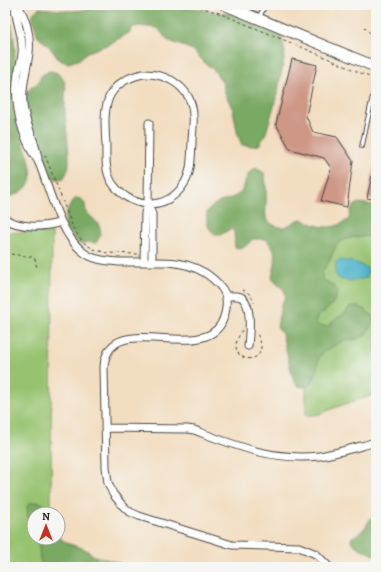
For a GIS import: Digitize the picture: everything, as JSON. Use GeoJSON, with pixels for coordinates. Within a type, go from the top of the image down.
{"type":"FeatureCollection","features":[{"type":"Feature","properties":{"kind":"main road"},"geometry":{"type":"LineString","coordinates":[[226,5],[376,67]]}},
{"type":"Feature","properties":{"kind":"street"},"geometry":{"type":"LineString","coordinates":[[15,5],[22,49],[17,83],[18,111],[21,125],[30,149],[38,160]]}},
{"type":"Feature","properties":{"kind":"street"},"geometry":{"type":"LineString","coordinates":[[18,5],[25,22],[30,45],[23,85],[23,106],[36,147],[38,160],[61,222],[71,240],[91,257],[112,261],[147,259],[186,264],[203,271],[220,286],[226,296],[223,320],[218,328],[205,337],[192,339],[125,339],[120,340],[110,348],[105,359],[105,428],[108,483],[118,501],[130,512],[139,516],[232,545],[299,547],[316,554],[330,567]]}},
{"type":"Feature","properties":{"kind":"street"},"geometry":{"type":"LineString","coordinates":[[151,74],[169,78],[183,89],[190,101],[193,115],[191,163],[185,183],[169,198],[148,205],[139,203],[122,194],[109,177],[106,163],[104,114],[108,98],[125,80],[134,76],[151,74]]}},
{"type":"Feature","properties":{"kind":"street"},"geometry":{"type":"LineString","coordinates":[[147,259],[145,213],[148,205],[149,123]]}},
{"type":"Feature","properties":{"kind":"street"},"geometry":{"type":"LineString","coordinates":[[5,219],[18,224],[32,225],[46,225],[61,222]]}},
{"type":"Feature","properties":{"kind":"street"},"geometry":{"type":"LineString","coordinates":[[226,296],[238,296],[246,301],[249,311],[248,346]]}},
{"type":"Feature","properties":{"kind":"street"},"geometry":{"type":"LineString","coordinates":[[105,428],[194,430],[250,451],[282,456],[319,456],[376,442]]}},
{"type":"Feature","properties":{"kind":"lane"},"geometry":{"type":"LineString","coordinates":[[259,18],[265,5]]}},
{"type":"Feature","properties":{"kind":"lane"},"geometry":{"type":"LineString","coordinates":[[362,146],[376,86]]}},
{"type":"Feature","properties":{"kind":"path"},"geometry":{"type":"LineString","coordinates":[[26,7],[33,5]]}},
{"type":"Feature","properties":{"kind":"path"},"geometry":{"type":"LineString","coordinates":[[194,5],[219,13],[376,80]]}},
{"type":"Feature","properties":{"kind":"path"},"geometry":{"type":"LineString","coordinates":[[364,27],[376,39]]}},
{"type":"Feature","properties":{"kind":"path"},"geometry":{"type":"LineString","coordinates":[[43,150],[73,228],[83,242],[93,249],[107,253],[147,259]]}},
{"type":"Feature","properties":{"kind":"path"},"geometry":{"type":"LineString","coordinates":[[5,255],[10,254],[33,257],[35,259],[37,269]]}},
{"type":"Feature","properties":{"kind":"green space"},"geometry":{"type":"Polygon","coordinates":[[[39,8],[72,11],[96,9],[196,8],[232,14],[250,19],[276,31],[281,35],[285,53],[277,96],[265,136],[259,145],[242,145],[238,136],[233,110],[225,93],[223,84],[214,70],[193,50],[167,40],[158,28],[139,26],[132,27],[129,33],[109,44],[88,52],[78,60],[68,63],[59,60],[48,45],[38,37],[32,17],[34,12],[39,8]]]}},
{"type":"Feature","properties":{"kind":"green space"},"geometry":{"type":"Polygon","coordinates":[[[5,19],[12,25],[14,36],[14,114],[29,159],[31,176],[30,182],[26,188],[5,198],[5,19]]]}},
{"type":"Feature","properties":{"kind":"green space"},"geometry":{"type":"Polygon","coordinates":[[[49,71],[60,75],[65,83],[66,90],[65,115],[69,166],[63,179],[56,179],[48,176],[31,126],[27,105],[26,94],[32,86],[37,84],[42,75],[49,71]]]}},
{"type":"Feature","properties":{"kind":"green space"},"geometry":{"type":"Polygon","coordinates":[[[256,168],[264,173],[265,177],[266,217],[271,224],[276,226],[284,227],[301,219],[319,226],[336,226],[349,219],[351,209],[358,203],[376,205],[376,236],[350,238],[341,242],[334,249],[322,274],[322,279],[334,286],[337,290],[336,298],[331,306],[317,317],[315,324],[320,326],[328,326],[337,318],[345,314],[349,307],[353,306],[362,308],[372,315],[373,323],[365,335],[358,339],[344,340],[322,353],[319,358],[315,377],[311,384],[303,387],[294,382],[282,334],[277,327],[281,305],[286,296],[284,290],[272,279],[275,267],[275,253],[272,247],[266,239],[252,239],[247,245],[241,248],[235,247],[234,231],[231,229],[220,235],[215,235],[210,229],[207,221],[207,211],[214,205],[240,193],[244,187],[247,176],[256,168]]]}},
{"type":"Feature","properties":{"kind":"green space"},"geometry":{"type":"Polygon","coordinates":[[[76,198],[81,199],[85,204],[86,212],[99,225],[100,233],[96,243],[89,242],[79,244],[67,230],[65,221],[67,212],[76,198]]]}},
{"type":"Feature","properties":{"kind":"green space"},"geometry":{"type":"Polygon","coordinates":[[[345,230],[376,230],[376,394],[319,414],[306,416],[306,291],[345,230]]]}},
{"type":"Feature","properties":{"kind":"green space"},"geometry":{"type":"Polygon","coordinates":[[[5,232],[52,233],[51,506],[26,506],[26,546],[61,546],[133,567],[5,567],[5,232]]]}},
{"type":"Feature","properties":{"kind":"green space"},"geometry":{"type":"Polygon","coordinates":[[[37,502],[44,504],[45,506],[27,506],[31,503],[37,502]]]}},
{"type":"Feature","properties":{"kind":"green space"},"geometry":{"type":"Polygon","coordinates":[[[376,516],[376,556],[359,548],[351,541],[352,537],[363,530],[370,519],[376,516]]]}},
{"type":"Feature","properties":{"kind":"green space"},"geometry":{"type":"Polygon","coordinates":[[[66,543],[88,551],[103,567],[43,567],[40,559],[39,546],[66,546],[66,543]]]}},
{"type":"Feature","properties":{"kind":"water"},"geometry":{"type":"Polygon","coordinates":[[[341,260],[357,263],[368,269],[366,278],[343,280],[339,278],[335,269],[337,261],[341,260]]]}},
{"type":"Feature","properties":{"kind":"building"},"geometry":{"type":"Polygon","coordinates":[[[292,59],[317,65],[306,116],[313,132],[337,137],[353,161],[347,207],[321,201],[331,168],[324,158],[290,149],[276,124],[292,59]]]}},
{"type":"Feature","properties":{"kind":"building"},"geometry":{"type":"Polygon","coordinates":[[[376,161],[376,200],[367,198],[376,161]]]}}]}
